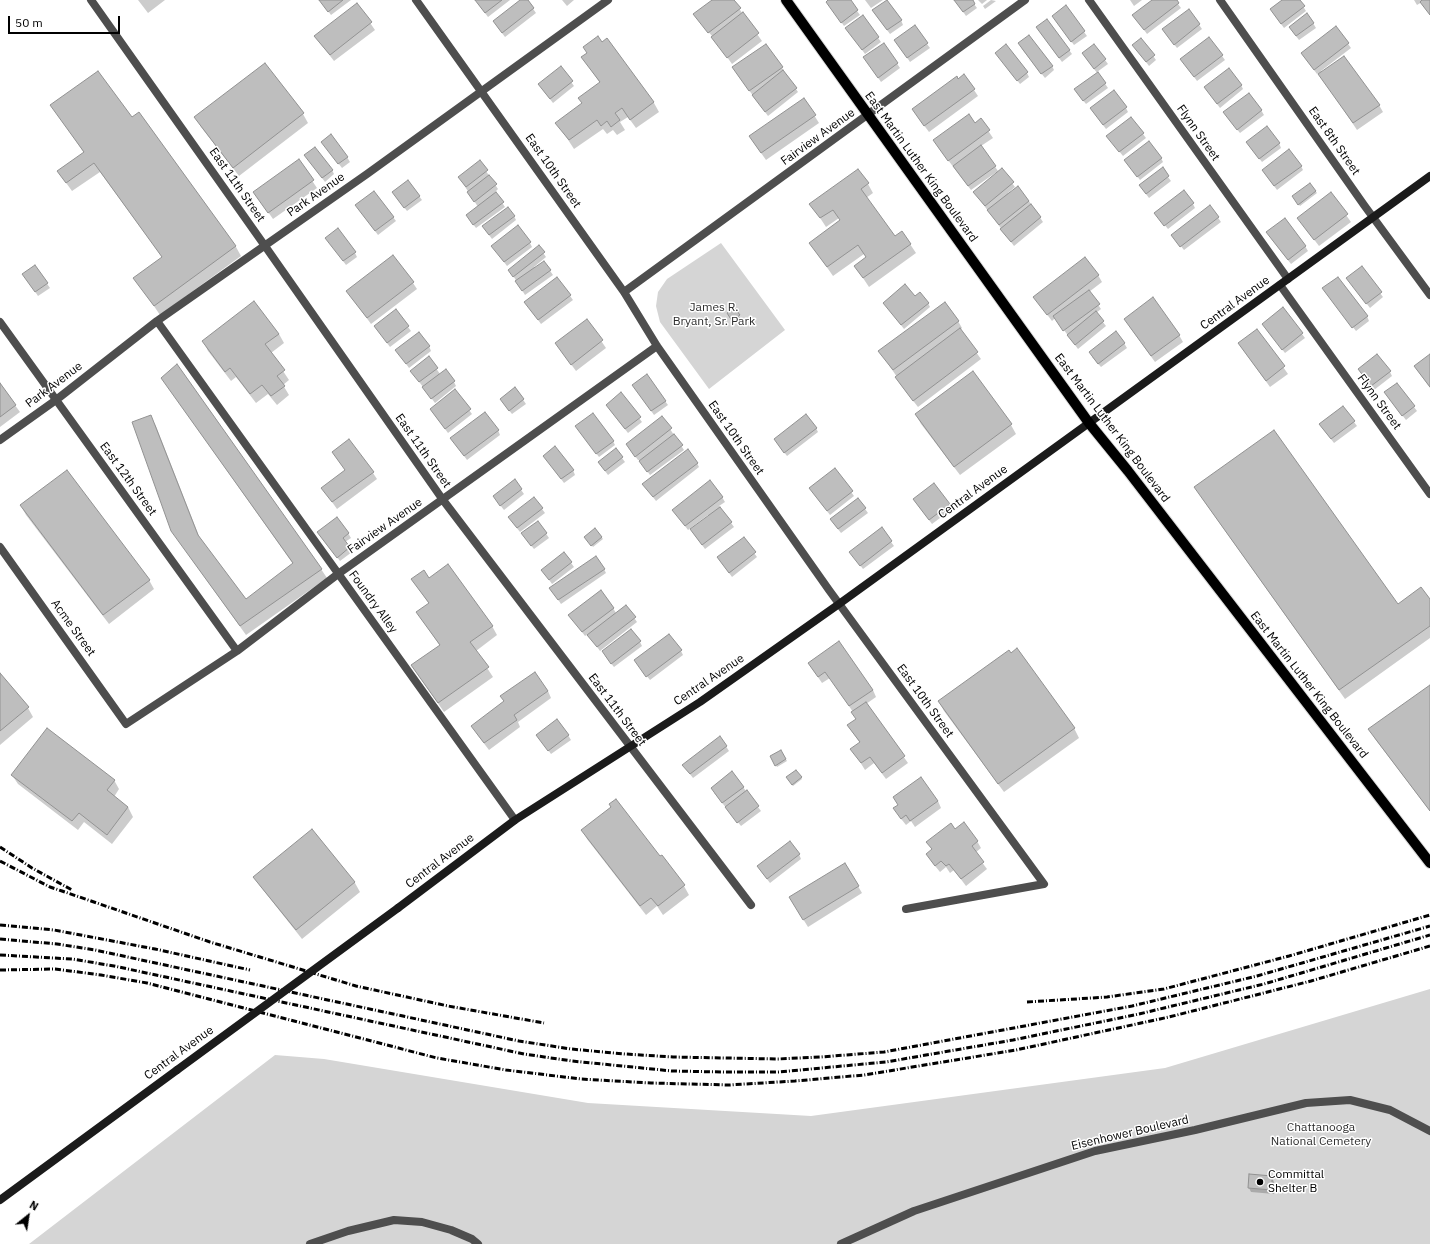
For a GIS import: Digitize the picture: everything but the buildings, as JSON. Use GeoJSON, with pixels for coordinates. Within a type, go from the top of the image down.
{"type":"FeatureCollection","features":[{"type":"Feature","properties":{"kind":"main road","name":"East Martin Luther King Boulevard"},"geometry":{"type":"LineString","coordinates":[[786,0],[1089,423],[1128,471],[1430,863]]}},
{"type":"Feature","properties":{"kind":"main road","name":"Central Avenue"},"geometry":{"type":"LineString","coordinates":[[0,1200],[398,908],[515,820],[700,702],[839,604],[1430,176]]}},
{"type":"Feature","properties":{"kind":"street","name":"East 11th Street"},"geometry":{"type":"LineString","coordinates":[[90,0],[443,500],[751,905]]}},
{"type":"Feature","properties":{"kind":"street","name":"East 10th Street"},"geometry":{"type":"LineString","coordinates":[[416,0],[624,292],[657,346],[839,604],[1044,884],[906,909]]}},
{"type":"Feature","properties":{"kind":"street","name":"Park Avenue"},"geometry":{"type":"LineString","coordinates":[[0,440],[56,400],[156,321],[265,246],[482,92],[608,0]]}},
{"type":"Feature","properties":{"kind":"street","name":"Fairview Avenue"},"geometry":{"type":"LineString","coordinates":[[624,292],[1025,0]]}},
{"type":"Feature","properties":{"kind":"street","name":"Flynn Street"},"geometry":{"type":"LineString","coordinates":[[1089,0],[1288,279]]}},
{"type":"Feature","properties":{"kind":"street","name":"East 8th Street"},"geometry":{"type":"LineString","coordinates":[[1220,0],[1373,217],[1430,295]]}},
{"type":"Feature","properties":{"kind":"street","name":"Flynn Street"},"geometry":{"type":"LineString","coordinates":[[1280,285],[1430,494]]}},
{"type":"Feature","properties":{"kind":"street","name":"Foundry Alley"},"geometry":{"type":"LineString","coordinates":[[156,321],[515,820]]}},
{"type":"Feature","properties":{"kind":"street","name":"East 12th Street"},"geometry":{"type":"LineString","coordinates":[[0,322],[237,651]]}},
{"type":"Feature","properties":{"kind":"street","name":"Fairview Avenue"},"geometry":{"type":"LineString","coordinates":[[126,724],[237,651],[338,574],[657,346]]}},
{"type":"Feature","properties":{"kind":"street","name":"Acme Street"},"geometry":{"type":"LineString","coordinates":[[0,547],[126,724]]}},
{"type":"Feature","properties":{"kind":"street","name":"Eisenhower Boulevard"},"geometry":{"type":"LineString","coordinates":[[841,1244],[914,1211],[1095,1151],[1195,1130],[1306,1103],[1350,1100],[1390,1110],[1430,1131]]}},
{"type":"Feature","properties":{"kind":"street"},"geometry":{"type":"LineString","coordinates":[[310,1244],[348,1231],[394,1220],[422,1222],[451,1230],[472,1239],[478,1244]]}},
{"type":"Feature","properties":{"kind":"green space","name":"James R. Bryant, Sr. Park"},"geometry":{"type":"Polygon","coordinates":[[[721,243],[785,330],[709,389],[660,322],[656,306],[658,292],[667,279],[721,243]]]}},
{"type":"Feature","properties":{"kind":"green space","name":"Chattanooga National Cemetery"},"geometry":{"type":"Polygon","coordinates":[[[1430,989],[1430,1244],[29,1244],[275,1055],[324,1059],[588,1103],[811,1116],[1165,1068],[1430,989]]]}},
{"type":"Feature","properties":{"kind":"railway"},"geometry":{"type":"LineString","coordinates":[[0,847],[32,868],[72,890]]}},
{"type":"Feature","properties":{"kind":"railway"},"geometry":{"type":"LineString","coordinates":[[0,861],[50,887],[210,942],[356,986],[448,1006],[544,1023]]}},
{"type":"Feature","properties":{"kind":"railway"},"geometry":{"type":"LineString","coordinates":[[1027,1002],[1107,997],[1164,989],[1289,956],[1430,915]]}},
{"type":"Feature","properties":{"kind":"railway"},"geometry":{"type":"LineString","coordinates":[[0,925],[54,930],[155,949],[250,970]]}},
{"type":"Feature","properties":{"kind":"railway"},"geometry":{"type":"LineString","coordinates":[[0,939],[57,944],[95,950],[519,1041],[571,1049],[625,1054],[673,1057],[778,1059],[884,1052],[1132,1006],[1257,976],[1430,926]]}},
{"type":"Feature","properties":{"kind":"railway"},"geometry":{"type":"LineString","coordinates":[[0,955],[72,959],[114,966],[524,1054],[572,1061],[672,1071],[778,1072],[886,1062],[1013,1040],[1139,1014],[1264,984],[1430,935]]}},
{"type":"Feature","properties":{"kind":"railway"},"geometry":{"type":"LineString","coordinates":[[0,970],[55,969],[147,983],[437,1058],[506,1070],[581,1079],[729,1085],[864,1075],[1016,1050],[1169,1017],[1311,981],[1430,946]]}},
{"type":"Feature","properties":{"kind":"place","name":"Committal Shelter B"},"geometry":{"type":"Point","coordinates":[1260,1182]}}]}
